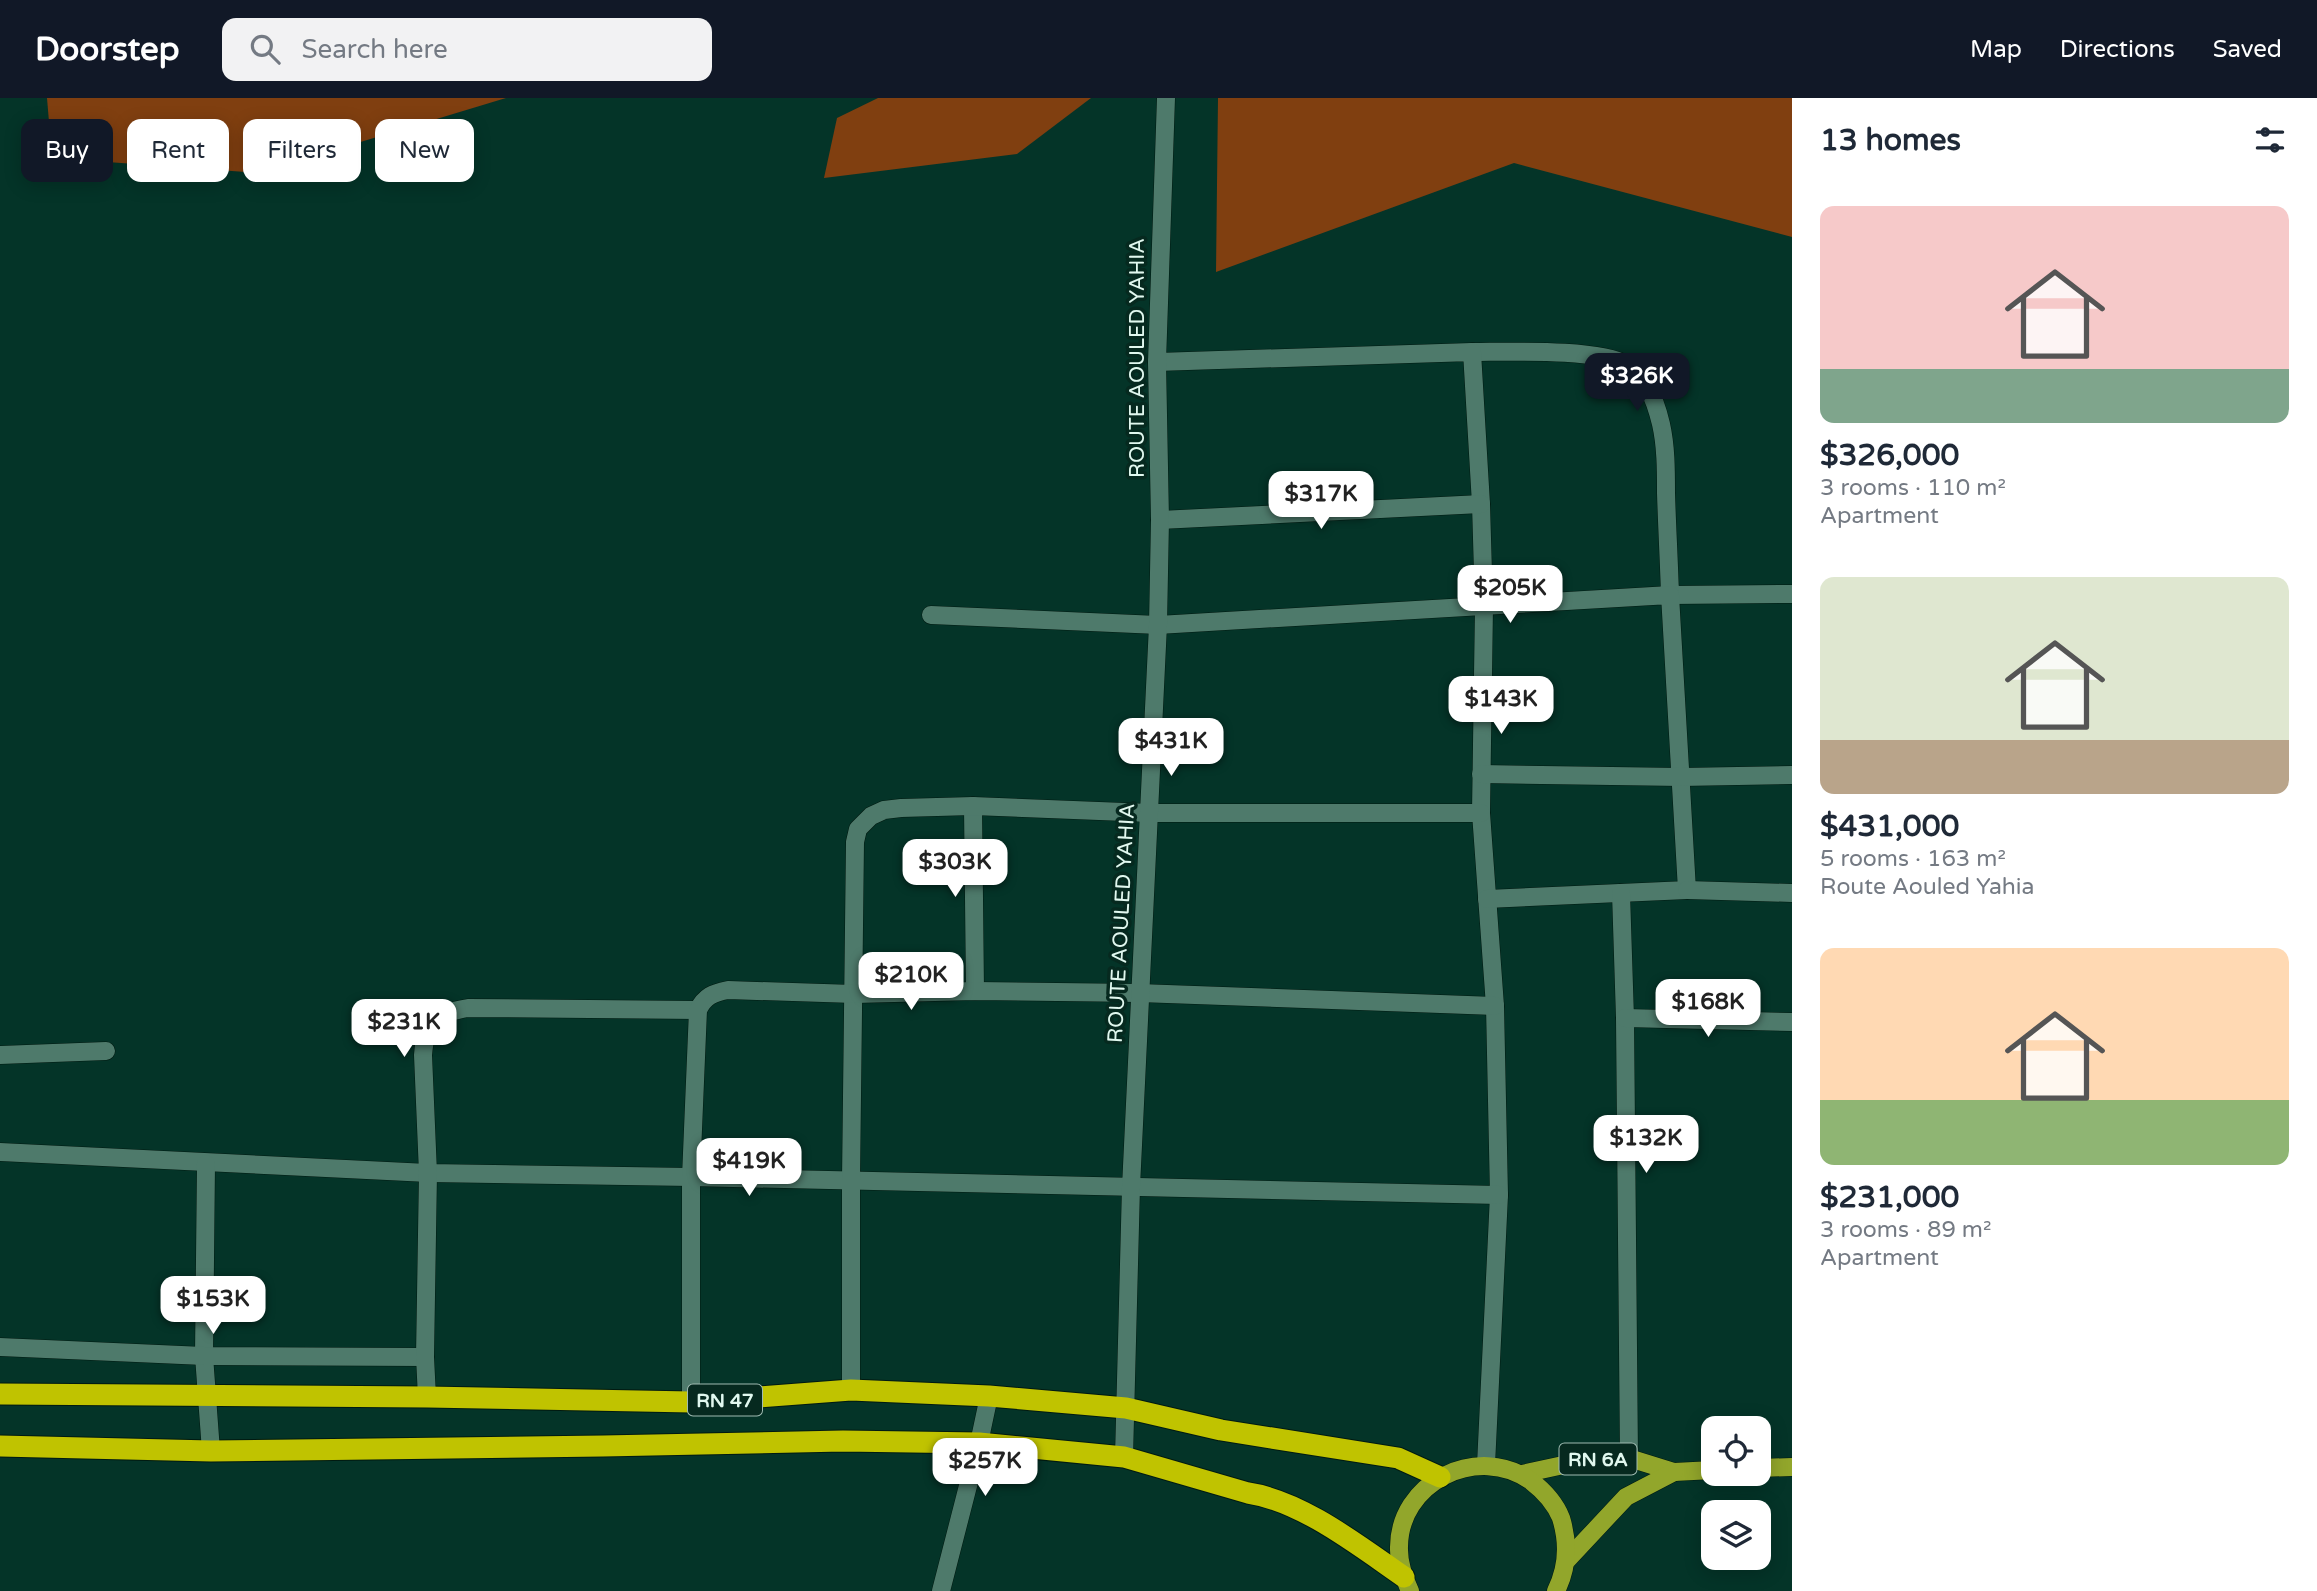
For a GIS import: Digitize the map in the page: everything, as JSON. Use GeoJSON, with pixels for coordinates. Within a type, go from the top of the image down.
{"type":"FeatureCollection","features":[{"type":"Feature","properties":{"kind":"highway","name":"RN 47"},"geometry":{"type":"LineString","coordinates":[[0,1394],[691,1402],[851,1390],[989,1396],[1126,1408],[1221,1430],[1398,1458],[1440,1477]]}},
{"type":"Feature","properties":{"kind":"highway","name":"RN 47"},"geometry":{"type":"LineString","coordinates":[[0,1446],[211,1451],[603,1447],[843,1441],[979,1443],[1124,1457],[1248,1493],[1265,1495],[1335,1529],[1407,1584]]}},
{"type":"Feature","properties":{"kind":"main road","name":"RN 6A"},"geometry":{"type":"LineString","coordinates":[[1522,1474],[1591,1459],[1629,1458],[1674,1472]]}},
{"type":"Feature","properties":{"kind":"main road"},"geometry":{"type":"LineString","coordinates":[[1407,1584],[1399,1549],[1404,1521],[1418,1496],[1440,1477],[1466,1467],[1486,1465],[1522,1474],[1543,1489],[1558,1510],[1566,1534],[1567,1560],[1556,1591]]}},
{"type":"Feature","properties":{"kind":"main road"},"geometry":{"type":"LineString","coordinates":[[1771,1468],[1792,1467]]}},
{"type":"Feature","properties":{"kind":"main road"},"geometry":{"type":"LineString","coordinates":[[1674,1472],[1701,1471]]}},
{"type":"Feature","properties":{"kind":"main road","name":"RN 6A"},"geometry":{"type":"LineString","coordinates":[[1567,1560],[1626,1497],[1674,1472]]}},
{"type":"Feature","properties":{"kind":"street","name":"ROUTE AOULED YAHIA"},"geometry":{"type":"LineString","coordinates":[[1124,1457],[1131,1187],[1158,625],[1160,520],[1157,362],[1166,98]]}},
{"type":"Feature","properties":{"kind":"street"},"geometry":{"type":"LineString","coordinates":[[1472,352],[1484,607],[1481,813],[1495,1006],[1499,1195],[1486,1465]]}},
{"type":"Feature","properties":{"kind":"street"},"geometry":{"type":"LineString","coordinates":[[1157,362],[1472,352],[1553,353],[1602,357],[1627,365],[1641,377],[1653,398],[1661,425],[1665,460],[1670,595],[1688,890]]}},
{"type":"Feature","properties":{"kind":"street"},"geometry":{"type":"LineString","coordinates":[[1160,520],[1481,504]]}},
{"type":"Feature","properties":{"kind":"street"},"geometry":{"type":"LineString","coordinates":[[932,615],[1158,625],[1670,595],[1792,594]]}},
{"type":"Feature","properties":{"kind":"street"},"geometry":{"type":"LineString","coordinates":[[1481,775],[1681,778],[1792,775]]}},
{"type":"Feature","properties":{"kind":"street"},"geometry":{"type":"LineString","coordinates":[[851,1390],[855,854],[858,829],[871,816],[884,810],[973,806],[1150,813],[1481,813]]}},
{"type":"Feature","properties":{"kind":"street"},"geometry":{"type":"LineString","coordinates":[[973,806],[975,990]]}},
{"type":"Feature","properties":{"kind":"street"},"geometry":{"type":"LineString","coordinates":[[1487,899],[1688,890],[1792,893]]}},
{"type":"Feature","properties":{"kind":"street"},"geometry":{"type":"LineString","coordinates":[[1621,893],[1625,1018],[1629,1458]]}},
{"type":"Feature","properties":{"kind":"street"},"geometry":{"type":"LineString","coordinates":[[691,1402],[691,1177],[698,1010],[704,999],[713,993],[728,990],[854,994],[975,990],[1495,1006]]}},
{"type":"Feature","properties":{"kind":"street"},"geometry":{"type":"LineString","coordinates":[[428,1397],[425,1357],[428,1173],[423,1055],[429,1024],[445,1012],[468,1008],[698,1010]]}},
{"type":"Feature","properties":{"kind":"street"},"geometry":{"type":"LineString","coordinates":[[1625,1018],[1792,1022]]}},
{"type":"Feature","properties":{"kind":"street"},"geometry":{"type":"LineString","coordinates":[[0,1055],[106,1051]]}},
{"type":"Feature","properties":{"kind":"street"},"geometry":{"type":"LineString","coordinates":[[0,1152],[428,1173],[1499,1195]]}},
{"type":"Feature","properties":{"kind":"street"},"geometry":{"type":"LineString","coordinates":[[206,1164],[204,1356],[211,1451]]}},
{"type":"Feature","properties":{"kind":"street"},"geometry":{"type":"LineString","coordinates":[[0,1347],[204,1356],[425,1357]]}},
{"type":"Feature","properties":{"kind":"street"},"geometry":{"type":"LineString","coordinates":[[941,1591],[989,1396]]}},
{"type":"Feature","properties":{"kind":"shaded area"},"geometry":{"type":"Polygon","coordinates":[[[47,98],[506,98],[437,119],[375,119],[375,138],[361,142],[361,119],[243,119],[243,172],[229,171],[229,119],[127,119],[127,163],[113,162],[113,119],[49,119],[47,98]]]}},
{"type":"Feature","properties":{"kind":"shaded area"},"geometry":{"type":"Polygon","coordinates":[[[878,98],[1091,98],[1017,154],[824,178],[837,118],[878,98]]]}},
{"type":"Feature","properties":{"kind":"shaded area"},"geometry":{"type":"Polygon","coordinates":[[[1218,98],[1792,98],[1792,237],[1514,163],[1216,272],[1218,98]]]}}]}
